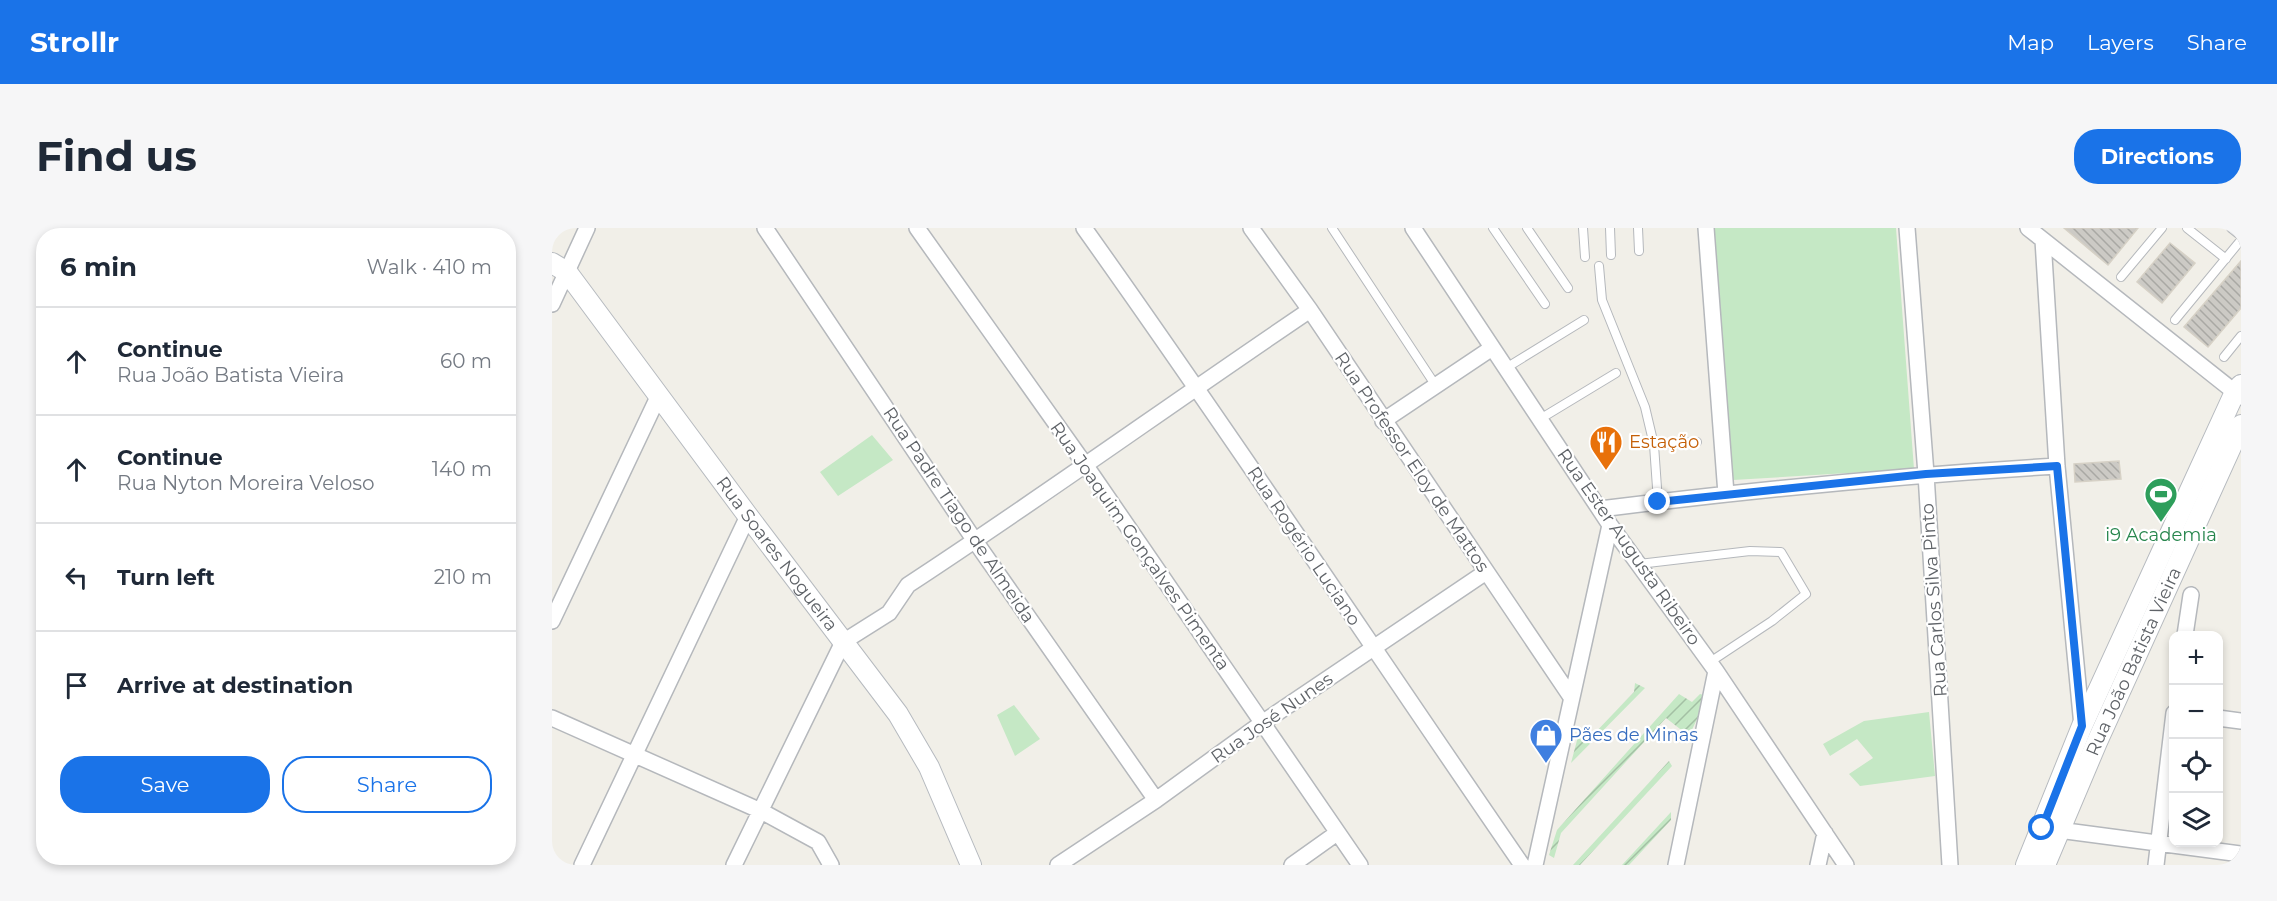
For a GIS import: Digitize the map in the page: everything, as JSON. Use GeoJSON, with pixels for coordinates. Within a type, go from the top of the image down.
{"type":"FeatureCollection","features":[{"type":"Feature","properties":{"kind":"street"},"geometry":{"type":"LineString","coordinates":[[552,304],[560,267],[587,228]]}},
{"type":"Feature","properties":{"kind":"street","name":"Rua Padre Tiago de Almeida"},"geometry":{"type":"LineString","coordinates":[[765,228],[975,541],[1156,800]]}},
{"type":"Feature","properties":{"kind":"street","name":"Rua Joaquim Gonçalves Pimenta"},"geometry":{"type":"LineString","coordinates":[[917,228],[1086,466],[1360,865]]}},
{"type":"Feature","properties":{"kind":"street","name":"Rua Rogério Luciano"},"geometry":{"type":"LineString","coordinates":[[1084,228],[1197,386],[1522,865]]}},
{"type":"Feature","properties":{"kind":"street","name":"Rua Professor Eloy de Mattos"},"geometry":{"type":"LineString","coordinates":[[1251,228],[1310,310],[1572,697]]}},
{"type":"Feature","properties":{"kind":"street","name":"Rua Ester Augusta Ribeiro"},"geometry":{"type":"LineString","coordinates":[[1413,228],[1610,525],[1713,667],[1846,865]]}},
{"type":"Feature","properties":{"kind":"street"},"geometry":{"type":"LineString","coordinates":[[1706,228],[1726,494]]}},
{"type":"Feature","properties":{"kind":"street","name":"Rua Carlos Silva Pinto"},"geometry":{"type":"LineString","coordinates":[[1907,228],[1926,474],[1950,865]]}},
{"type":"Feature","properties":{"kind":"street"},"geometry":{"type":"LineString","coordinates":[[2028,228],[2239,391]]}},
{"type":"Feature","properties":{"kind":"street"},"geometry":{"type":"LineString","coordinates":[[2043,240],[2057,466],[2082,726]]}},
{"type":"Feature","properties":{"kind":"street","name":"Rua Soares Nogueira"},"geometry":{"type":"LineString","coordinates":[[560,267],[898,714],[929,767],[970,865]]}},
{"type":"Feature","properties":{"kind":"street"},"geometry":{"type":"LineString","coordinates":[[734,865],[843,642],[889,613],[908,585],[1086,466],[1197,386],[1310,310]]}},
{"type":"Feature","properties":{"kind":"street"},"geometry":{"type":"LineString","coordinates":[[1383,421],[1492,348]]}},
{"type":"Feature","properties":{"kind":"street","name":"Rua João Batista Vieira"},"geometry":{"type":"LineString","coordinates":[[2044,865],[2051,829],[2082,726],[2239,391]]}},
{"type":"Feature","properties":{"kind":"street"},"geometry":{"type":"LineString","coordinates":[[552,621],[659,395]]}},
{"type":"Feature","properties":{"kind":"street","name":"Rua João Batista Vieira"},"geometry":{"type":"LineString","coordinates":[[2026,865],[2051,829],[2097,742],[2241,425]]}},
{"type":"Feature","properties":{"kind":"street"},"geometry":{"type":"LineString","coordinates":[[1600,509],[1926,474],[2057,466]]}},
{"type":"Feature","properties":{"kind":"street"},"geometry":{"type":"LineString","coordinates":[[582,865],[748,516]]}},
{"type":"Feature","properties":{"kind":"street"},"geometry":{"type":"LineString","coordinates":[[1535,865],[1610,525]]}},
{"type":"Feature","properties":{"kind":"street","name":"Rua José Nunes"},"geometry":{"type":"LineString","coordinates":[[1058,865],[1156,800],[1262,723],[1486,572]]}},
{"type":"Feature","properties":{"kind":"street"},"geometry":{"type":"LineString","coordinates":[[2186,631],[2191,595]]}},
{"type":"Feature","properties":{"kind":"street"},"geometry":{"type":"LineString","coordinates":[[1676,865],[1713,667]]}},
{"type":"Feature","properties":{"kind":"street"},"geometry":{"type":"LineString","coordinates":[[552,718],[760,811],[818,842],[831,865]]}},
{"type":"Feature","properties":{"kind":"street"},"geometry":{"type":"LineString","coordinates":[[2223,719],[2241,721]]}},
{"type":"Feature","properties":{"kind":"street"},"geometry":{"type":"LineString","coordinates":[[2157,865],[2171,739]]}},
{"type":"Feature","properties":{"kind":"street"},"geometry":{"type":"LineString","coordinates":[[2051,829],[2241,854]]}},
{"type":"Feature","properties":{"kind":"street"},"geometry":{"type":"LineString","coordinates":[[1292,865],[1337,833]]}},
{"type":"Feature","properties":{"kind":"street"},"geometry":{"type":"LineString","coordinates":[[1818,865],[1825,833]]}},
{"type":"Feature","properties":{"kind":"lane"},"geometry":{"type":"LineString","coordinates":[[1332,228],[1436,386]]}},
{"type":"Feature","properties":{"kind":"lane"},"geometry":{"type":"LineString","coordinates":[[1493,228],[1545,304]]}},
{"type":"Feature","properties":{"kind":"lane"},"geometry":{"type":"LineString","coordinates":[[1527,228],[1568,288]]}},
{"type":"Feature","properties":{"kind":"lane"},"geometry":{"type":"LineString","coordinates":[[1583,228],[1585,257]]}},
{"type":"Feature","properties":{"kind":"lane"},"geometry":{"type":"LineString","coordinates":[[1610,228],[1611,255]]}},
{"type":"Feature","properties":{"kind":"lane"},"geometry":{"type":"LineString","coordinates":[[1638,228],[1639,251]]}},
{"type":"Feature","properties":{"kind":"lane"},"geometry":{"type":"LineString","coordinates":[[2121,278],[2162,228]]}},
{"type":"Feature","properties":{"kind":"lane"},"geometry":{"type":"LineString","coordinates":[[2187,228],[2226,259]]}},
{"type":"Feature","properties":{"kind":"lane"},"geometry":{"type":"LineString","coordinates":[[2175,320],[2241,238],[2231,228]]}},
{"type":"Feature","properties":{"kind":"lane"},"geometry":{"type":"LineString","coordinates":[[1599,266],[1602,300],[1646,407],[1654,445],[1658,502]]}},
{"type":"Feature","properties":{"kind":"lane"},"geometry":{"type":"LineString","coordinates":[[1506,368],[1584,320]]}},
{"type":"Feature","properties":{"kind":"lane"},"geometry":{"type":"LineString","coordinates":[[2223,357],[2241,336]]}},
{"type":"Feature","properties":{"kind":"lane"},"geometry":{"type":"LineString","coordinates":[[1540,419],[1616,373]]}},
{"type":"Feature","properties":{"kind":"lane"},"geometry":{"type":"LineString","coordinates":[[1654,445],[1697,442]]}},
{"type":"Feature","properties":{"kind":"lane"},"geometry":{"type":"LineString","coordinates":[[1638,564],[1750,551],[1781,552],[1806,594],[1713,667]]}},
{"type":"Feature","properties":{"kind":"green space"},"geometry":{"type":"Polygon","coordinates":[[[1713,228],[1896,228],[1914,469],[1733,480],[1713,228]]]}},
{"type":"Feature","properties":{"kind":"green space"},"geometry":{"type":"Polygon","coordinates":[[[872,435],[893,460],[838,496],[820,472],[872,435]]]}},
{"type":"Feature","properties":{"kind":"green space"},"geometry":{"type":"Polygon","coordinates":[[[1635,683],[1645,688],[1571,763],[1580,729],[1591,737],[1634,692],[1635,683]]]}},
{"type":"Feature","properties":{"kind":"green space"},"geometry":{"type":"Polygon","coordinates":[[[1679,694],[1692,702],[1700,694],[1708,696],[1689,736],[1666,718],[1561,833],[1554,858],[1549,855],[1557,830],[1679,694]]]}},
{"type":"Feature","properties":{"kind":"green space"},"geometry":{"type":"Polygon","coordinates":[[[1014,705],[1040,739],[1015,756],[997,715],[1014,705]]]}},
{"type":"Feature","properties":{"kind":"green space"},"geometry":{"type":"Polygon","coordinates":[[[1929,712],[1935,776],[1860,786],[1849,774],[1873,758],[1857,739],[1830,756],[1823,744],[1864,721],[1929,712]]]}},
{"type":"Feature","properties":{"kind":"green space"},"geometry":{"type":"Polygon","coordinates":[[[1669,761],[1672,766],[1580,865],[1573,865],[1669,761]]]}},
{"type":"Feature","properties":{"kind":"green space"},"geometry":{"type":"Polygon","coordinates":[[[1671,812],[1671,820],[1629,865],[1622,865],[1671,812]]]}},
{"type":"Feature","properties":{"kind":"building"},"geometry":{"type":"Polygon","coordinates":[[[2064,228],[2138,228],[2108,265],[2064,228]]]}},
{"type":"Feature","properties":{"kind":"building"},"geometry":{"type":"Polygon","coordinates":[[[2170,243],[2195,263],[2162,303],[2137,282],[2170,243]]]}},
{"type":"Feature","properties":{"kind":"building"},"geometry":{"type":"Polygon","coordinates":[[[2241,261],[2241,308],[2208,347],[2184,327],[2241,261]]]}},
{"type":"Feature","properties":{"kind":"building"},"geometry":{"type":"Polygon","coordinates":[[[2119,461],[2121,479],[2075,482],[2074,464],[2119,461]]]}},
{"type":"Feature","properties":{"kind":"place","name":"Estação"},"geometry":{"type":"Point","coordinates":[1606,471]}},
{"type":"Feature","properties":{"kind":"place","name":"i9 Academia"},"geometry":{"type":"Point","coordinates":[2161,523]}},
{"type":"Feature","properties":{"kind":"place","name":"Pães de Minas"},"geometry":{"type":"Point","coordinates":[1546,764]}},
{"type":"Feature","properties":{"kind":"route"},"geometry":{"type":"LineString","coordinates":[[1658,502],[1926,474],[2057,466],[2082,726],[2042,828]]}}]}
